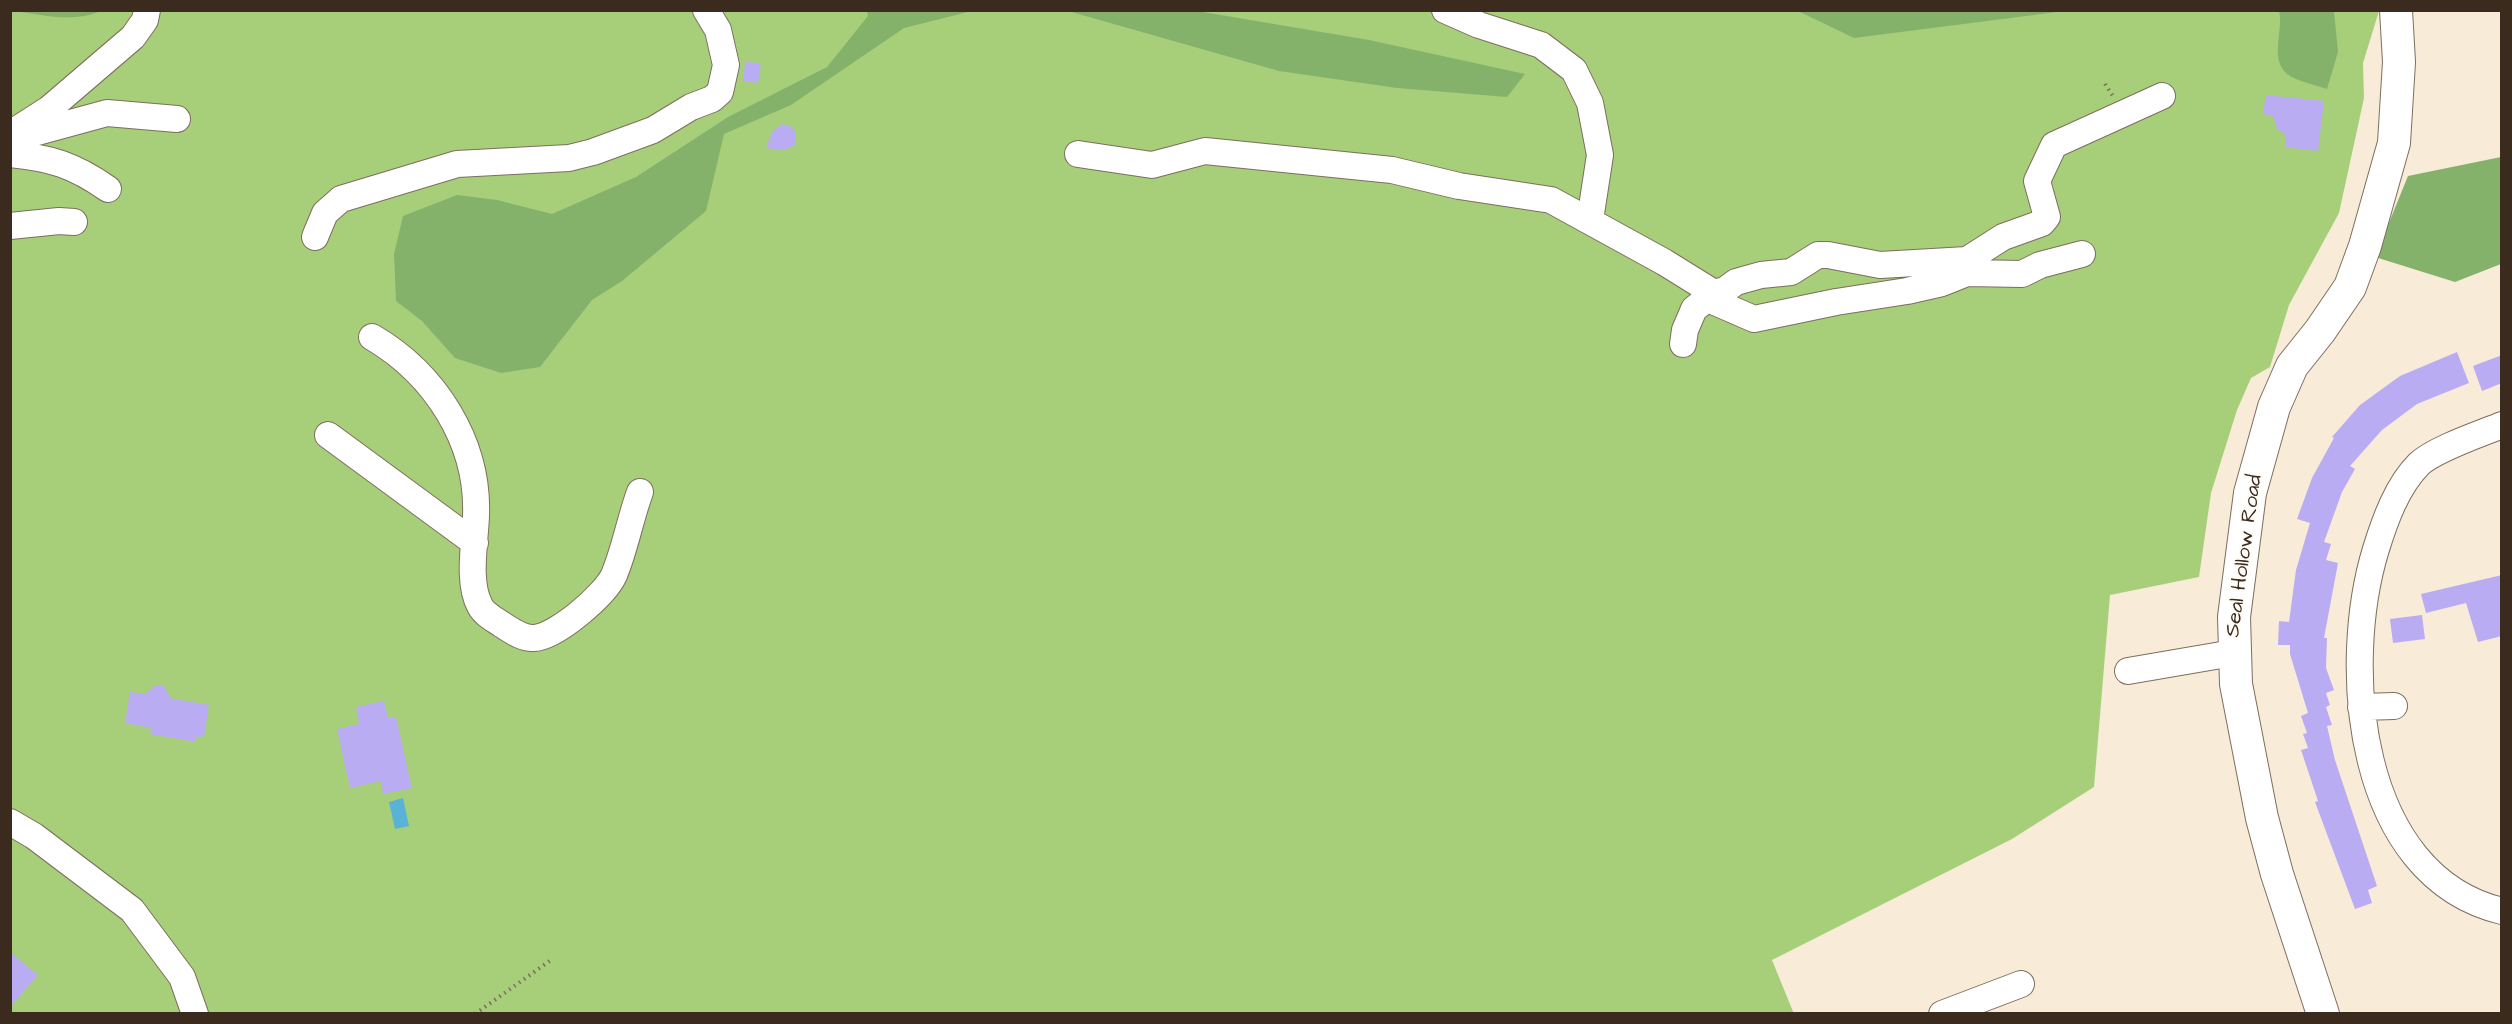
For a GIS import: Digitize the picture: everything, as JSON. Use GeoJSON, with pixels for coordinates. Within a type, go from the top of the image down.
{"type":"FeatureCollection","features":[{"type":"Feature","properties":{"kind":"main road","name":"Seal Hollow Road"},"geometry":{"type":"LineString","coordinates":[[2323,1014],[2277,874],[2262,818],[2241,715],[2233,653],[2234,617],[2250,494],[2274,407],[2292,366],[2320,331],[2350,287],[2365,246],[2394,143],[2399,62],[2396,10]]}},
{"type":"Feature","properties":{"kind":"street"},"geometry":{"type":"LineString","coordinates":[[10,134],[49,109],[133,38],[145,20],[147,10]]}},
{"type":"Feature","properties":{"kind":"street"},"geometry":{"type":"LineString","coordinates":[[315,237],[325,213],[340,199],[457,164],[569,158],[653,130],[691,107],[712,99],[720,92],[726,65],[735,57],[706,10]]}},
{"type":"Feature","properties":{"kind":"street"},"geometry":{"type":"LineString","coordinates":[[1445,10],[1479,25],[1541,45],[1574,70],[1590,103],[1600,155],[1590,220]]}},
{"type":"Feature","properties":{"kind":"street"},"geometry":{"type":"LineString","coordinates":[[1078,154],[1152,165],[1205,151],[1392,170],[1459,186],[1551,200],[1590,220],[1711,296],[1754,319],[1836,302],[1906,291],[1942,283],[1967,273],[2022,274],[2040,265],[2073,256],[2065,252],[2047,217],[2037,182],[2054,145],[2162,96]]}},
{"type":"Feature","properties":{"kind":"street"},"geometry":{"type":"LineString","coordinates":[[10,140],[107,112],[177,119]]}},
{"type":"Feature","properties":{"kind":"street"},"geometry":{"type":"LineString","coordinates":[[10,154],[57,161],[77,168],[108,189]]}},
{"type":"Feature","properties":{"kind":"street"},"geometry":{"type":"LineString","coordinates":[[1683,344],[1685,330],[1694,309],[1736,282],[1761,275],[1791,272],[1818,255],[1880,265],[1967,260],[2002,237],[2042,224],[2047,217]]}},
{"type":"Feature","properties":{"kind":"street"},"geometry":{"type":"LineString","coordinates":[[10,226],[59,221],[74,222]]}},
{"type":"Feature","properties":{"kind":"street"},"geometry":{"type":"LineString","coordinates":[[372,337],[405,358],[418,370],[463,437],[475,476],[474,576],[479,604],[483,611],[524,637],[535,638],[550,634],[601,594],[614,576],[640,492]]}},
{"type":"Feature","properties":{"kind":"street"},"geometry":{"type":"LineString","coordinates":[[2502,425],[2452,446],[2420,464],[2394,499],[2368,574],[2359,639],[2361,707],[2365,737],[2383,798],[2396,825],[2413,852],[2434,875],[2484,907],[2502,911]]}},
{"type":"Feature","properties":{"kind":"street"},"geometry":{"type":"LineString","coordinates":[[328,435],[424,508],[475,543]]}},
{"type":"Feature","properties":{"kind":"street"},"geometry":{"type":"LineString","coordinates":[[2128,671],[2233,653]]}},
{"type":"Feature","properties":{"kind":"street"},"geometry":{"type":"LineString","coordinates":[[2361,707],[2394,706]]}},
{"type":"Feature","properties":{"kind":"street"},"geometry":{"type":"LineString","coordinates":[[10,822],[34,836],[132,910],[182,977],[195,1014]]}},
{"type":"Feature","properties":{"kind":"street"},"geometry":{"type":"LineString","coordinates":[[1942,1014],[1982,1007],[2021,984]]}},
{"type":"Feature","properties":{"kind":"path"},"geometry":{"type":"LineString","coordinates":[[2105,84],[2113,96]]}},
{"type":"Feature","properties":{"kind":"path"},"geometry":{"type":"LineString","coordinates":[[474,1014],[551,960]]}},
{"type":"Feature","properties":{"kind":"green space"},"geometry":{"type":"Polygon","coordinates":[[[1798,10],[2065,11],[1854,38],[1798,10]]]}},
{"type":"Feature","properties":{"kind":"green space"},"geometry":{"type":"Polygon","coordinates":[[[10,11],[2379,11],[2363,63],[2364,98],[2339,213],[2289,305],[2270,367],[2251,378],[2237,410],[2211,493],[2199,577],[2110,595],[2094,787],[2012,839],[1772,960],[1794,1014],[11,1013],[10,11]]]}},
{"type":"Feature","properties":{"kind":"green space"},"geometry":{"type":"Polygon","coordinates":[[[14,11],[101,11],[80,17],[69,17],[14,11]]]}},
{"type":"Feature","properties":{"kind":"green space"},"geometry":{"type":"Polygon","coordinates":[[[867,11],[972,11],[904,28],[791,105],[724,134],[706,211],[622,281],[592,300],[540,367],[501,373],[455,358],[422,321],[396,301],[394,254],[403,216],[457,195],[497,200],[552,214],[636,177],[728,117],[827,67],[868,16],[867,11]]]}},
{"type":"Feature","properties":{"kind":"green space"},"geometry":{"type":"Polygon","coordinates":[[[1068,11],[1197,11],[1369,40],[1525,74],[1507,97],[1397,88],[1279,71],[1068,11]]]}},
{"type":"Feature","properties":{"kind":"green space"},"geometry":{"type":"Polygon","coordinates":[[[2279,11],[2334,11],[2338,52],[2327,89],[2296,79],[2287,74],[2282,67],[2278,52],[2279,11]]]}},
{"type":"Feature","properties":{"kind":"green space"},"geometry":{"type":"Polygon","coordinates":[[[2501,157],[2501,264],[2455,282],[2375,257],[2408,176],[2501,157]]]}},
{"type":"Feature","properties":{"kind":"water"},"geometry":{"type":"Polygon","coordinates":[[[403,798],[409,826],[395,829],[389,802],[403,798]]]}},
{"type":"Feature","properties":{"kind":"building"},"geometry":{"type":"Polygon","coordinates":[[[745,62],[761,63],[758,83],[743,81],[745,62]]]}},
{"type":"Feature","properties":{"kind":"building"},"geometry":{"type":"Polygon","coordinates":[[[2266,95],[2324,101],[2318,151],[2285,147],[2286,135],[2277,129],[2273,116],[2263,114],[2266,95]]]}},
{"type":"Feature","properties":{"kind":"building"},"geometry":{"type":"Polygon","coordinates":[[[782,124],[790,126],[796,132],[795,145],[784,150],[766,148],[772,132],[782,124]]]}},
{"type":"Feature","properties":{"kind":"building"},"geometry":{"type":"Polygon","coordinates":[[[2457,352],[2469,383],[2417,404],[2382,430],[2350,466],[2355,469],[2342,492],[2324,542],[2331,544],[2326,560],[2338,563],[2324,638],[2327,638],[2326,668],[2334,690],[2326,693],[2330,705],[2326,707],[2332,725],[2327,726],[2335,760],[2377,886],[2368,890],[2372,903],[2355,909],[2315,802],[2318,801],[2301,750],[2308,748],[2303,734],[2307,733],[2301,716],[2308,713],[2290,654],[2290,645],[2278,645],[2279,621],[2289,622],[2296,570],[2310,523],[2297,519],[2312,478],[2334,438],[2332,437],[2360,405],[2400,376],[2457,352]]]}},
{"type":"Feature","properties":{"kind":"building"},"geometry":{"type":"Polygon","coordinates":[[[2502,355],[2502,383],[2482,391],[2473,366],[2502,355]]]}},
{"type":"Feature","properties":{"kind":"building"},"geometry":{"type":"Polygon","coordinates":[[[2502,575],[2502,636],[2478,642],[2466,603],[2426,613],[2421,594],[2502,575]]]}},
{"type":"Feature","properties":{"kind":"building"},"geometry":{"type":"Polygon","coordinates":[[[2422,615],[2425,639],[2393,643],[2390,619],[2422,615]]]}},
{"type":"Feature","properties":{"kind":"building"},"geometry":{"type":"Polygon","coordinates":[[[154,686],[165,687],[170,698],[209,705],[204,737],[197,736],[196,742],[150,734],[151,728],[125,723],[130,692],[146,694],[154,686]]]}},
{"type":"Feature","properties":{"kind":"building"},"geometry":{"type":"Polygon","coordinates":[[[384,701],[388,718],[396,717],[412,788],[383,794],[381,781],[350,788],[337,729],[359,724],[356,707],[384,701]]]}},
{"type":"Feature","properties":{"kind":"building"},"geometry":{"type":"Polygon","coordinates":[[[10,952],[38,975],[10,1007],[10,952]]]}}]}
